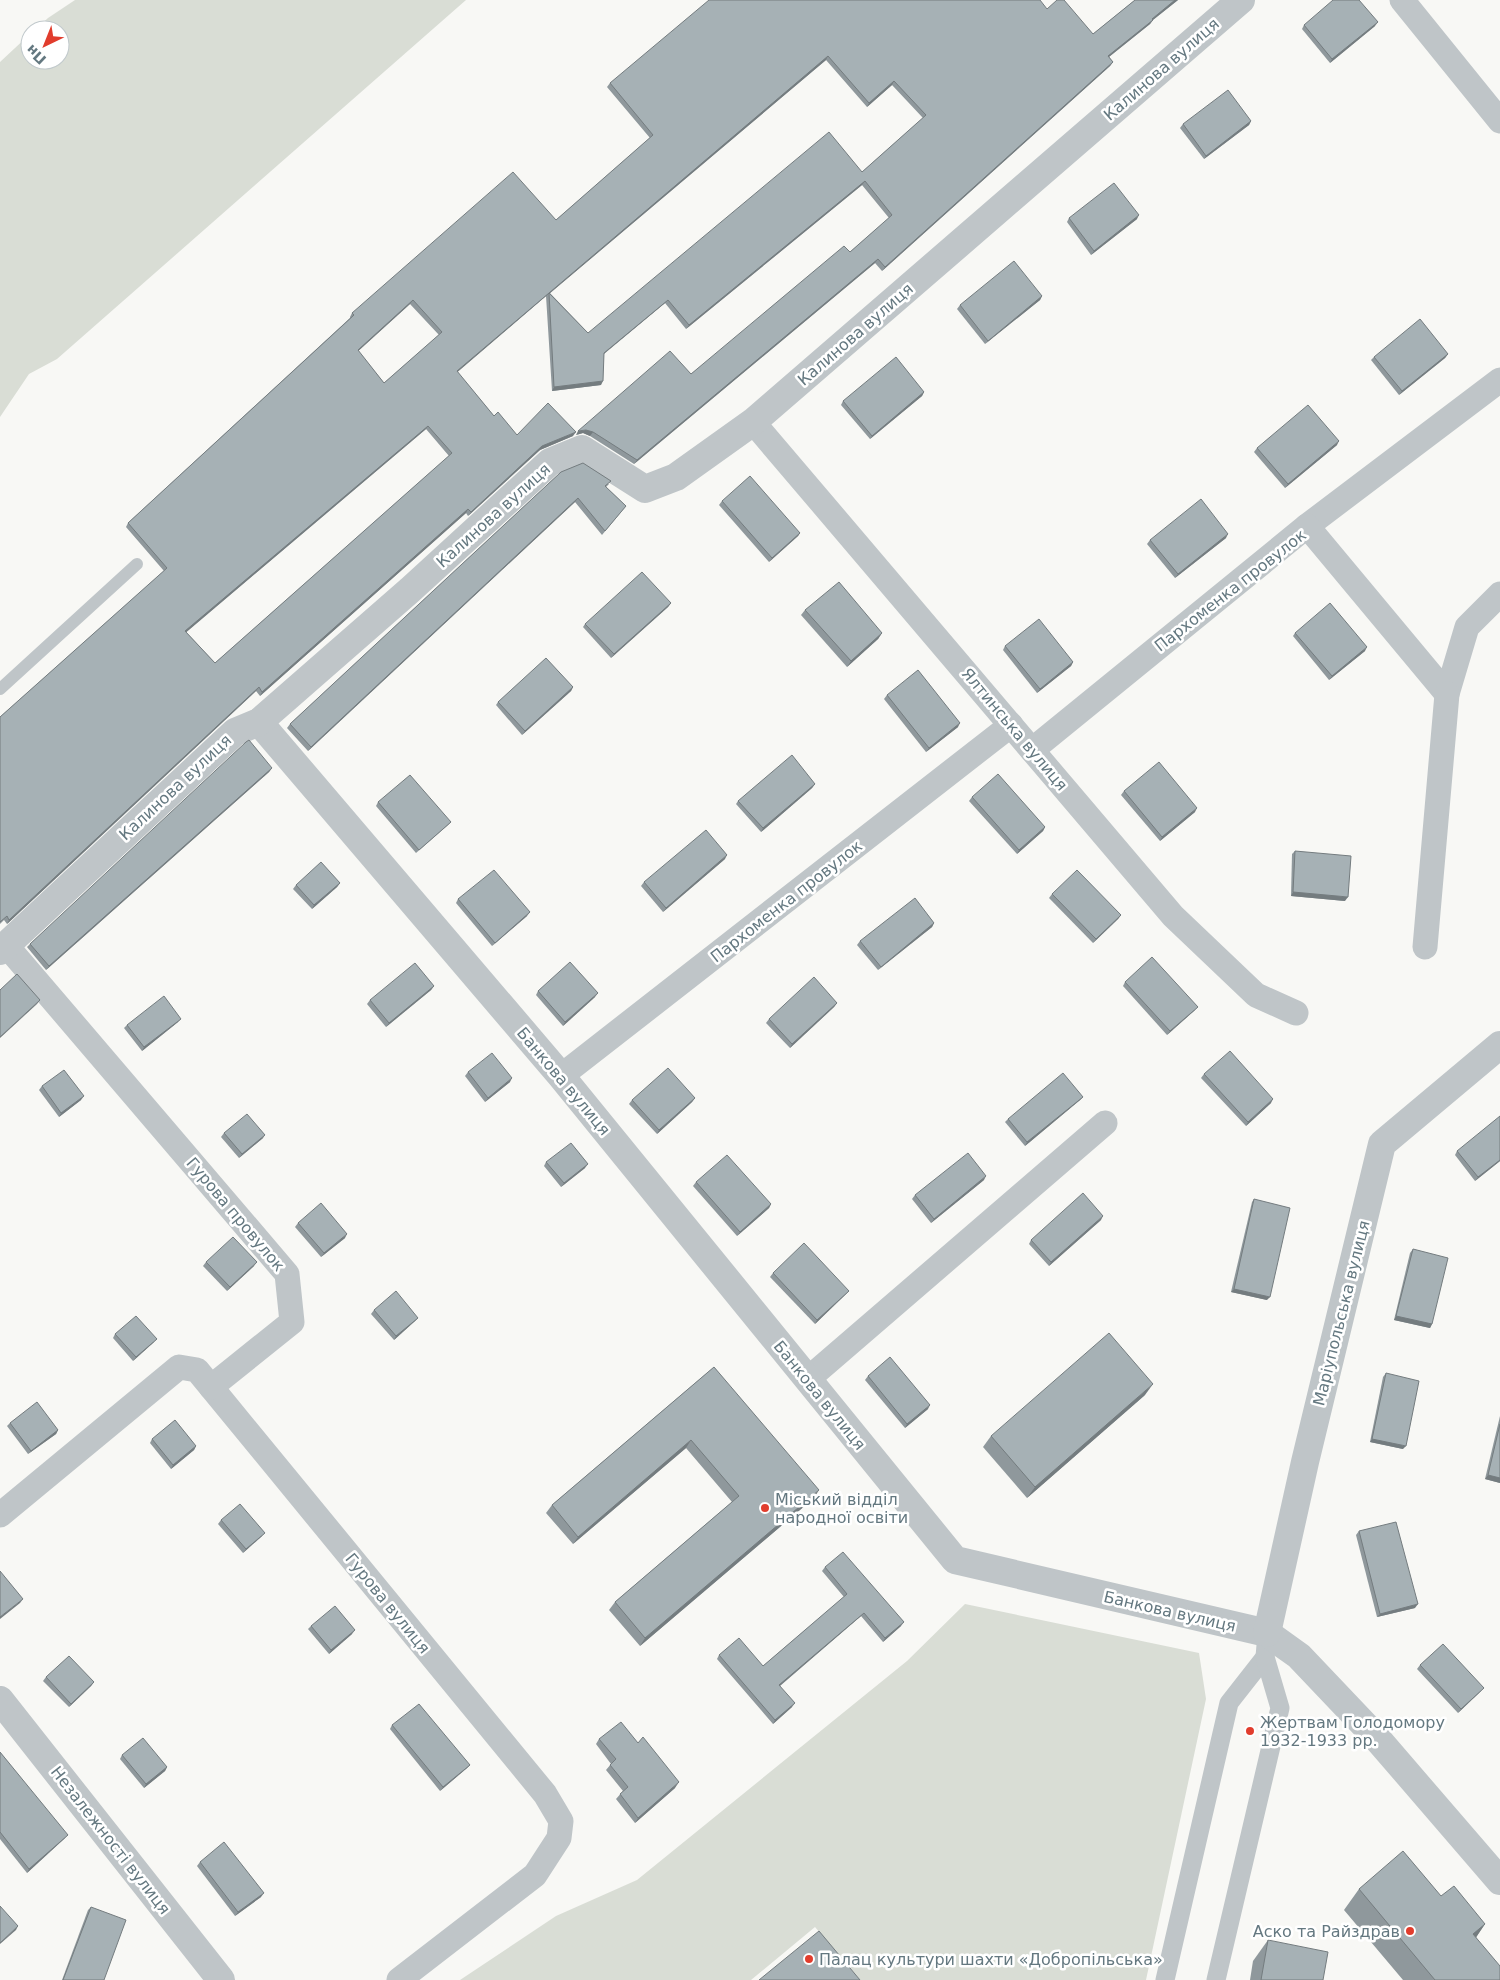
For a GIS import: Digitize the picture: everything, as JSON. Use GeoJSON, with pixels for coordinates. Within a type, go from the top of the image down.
{"type":"FeatureCollection","features":[{"type":"Feature","properties":{"kind":"street","name":"Калинова вулиця"},"geometry":{"type":"LineString","coordinates":[[3,948],[235,732],[260,722],[417,584],[550,462],[582,449],[645,489],[676,477],[753,422],[1241,0]]}},
{"type":"Feature","properties":{"kind":"street"},"geometry":{"type":"LineString","coordinates":[[1402,0],[1500,121]]}},
{"type":"Feature","properties":{"kind":"street"},"geometry":{"type":"LineString","coordinates":[[1307,526],[1500,380]]}},
{"type":"Feature","properties":{"kind":"street","name":"Ялтинська вулиця"},"geometry":{"type":"LineString","coordinates":[[753,422],[1173,916],[1256,994],[1296,1013]]}},
{"type":"Feature","properties":{"kind":"street","name":"Пархоменка провулок"},"geometry":{"type":"LineString","coordinates":[[1032,750],[1307,526],[1447,694]]}},
{"type":"Feature","properties":{"kind":"street"},"geometry":{"type":"LineString","coordinates":[[1425,948],[1447,694],[1467,627],[1500,594]]}},
{"type":"Feature","properties":{"kind":"street","name":"Банкова вулиця"},"geometry":{"type":"LineString","coordinates":[[260,722],[561,1076],[905,1501],[955,1560],[1266,1645],[1299,1656],[1376,1736],[1500,1882]]}},
{"type":"Feature","properties":{"kind":"street","name":"Пархоменка провулок"},"geometry":{"type":"LineString","coordinates":[[561,1076],[1011,725]]}},
{"type":"Feature","properties":{"kind":"street","name":"Гурова провулок"},"geometry":{"type":"LineString","coordinates":[[3,948],[288,1274],[292,1322],[211,1387]]}},
{"type":"Feature","properties":{"kind":"street","name":"Маріупольська вулиця"},"geometry":{"type":"LineString","coordinates":[[1266,1645],[1303,1472],[1382,1144],[1500,1045]]}},
{"type":"Feature","properties":{"kind":"street"},"geometry":{"type":"LineString","coordinates":[[808,1379],[1105,1123]]}},
{"type":"Feature","properties":{"kind":"street"},"geometry":{"type":"LineString","coordinates":[[0,1515],[179,1367],[197,1370],[211,1387]]}},
{"type":"Feature","properties":{"kind":"street","name":"Гурова вулиця"},"geometry":{"type":"LineString","coordinates":[[211,1387],[545,1794],[561,1822],[560,1838],[535,1875],[399,1980]]}},
{"type":"Feature","properties":{"kind":"street"},"geometry":{"type":"LineString","coordinates":[[1165,1980],[1229,1703],[1266,1645]]}},
{"type":"Feature","properties":{"kind":"street"},"geometry":{"type":"LineString","coordinates":[[1216,1980],[1280,1708],[1266,1645]]}},
{"type":"Feature","properties":{"kind":"street","name":"Незалежності вулиця"},"geometry":{"type":"LineString","coordinates":[[0,1700],[222,1980]]}},
{"type":"Feature","properties":{"kind":"lane"},"geometry":{"type":"LineString","coordinates":[[0,689],[136,564]]}},
{"type":"Feature","properties":{"kind":"shaded area"},"geometry":{"type":"Polygon","coordinates":[[[75,0],[466,0],[57,359],[29,374],[0,417],[0,62],[20,43],[20,70],[70,70],[70,20],[46,20],[75,0]]]}},
{"type":"Feature","properties":{"kind":"shaded area"},"geometry":{"type":"Polygon","coordinates":[[[965,1604],[1199,1653],[1206,1699],[1146,1980],[860,1980],[815,1927],[751,1980],[460,1980],[556,1916],[637,1880],[907,1661],[965,1604]]]}},
{"type":"Feature","properties":{"kind":"building"},"geometry":{"type":"Polygon","coordinates":[[[709,0],[1040,0],[1047,9],[1057,0],[1064,0],[1093,34],[1135,0],[1175,0],[1108,56],[1113,62],[885,267],[878,259],[637,460],[593,432],[586,430],[578,431],[670,351],[691,374],[844,246],[850,252],[892,215],[865,181],[689,325],[668,300],[604,353],[603,381],[554,387],[549,293],[457,371],[494,416],[498,412],[517,435],[548,403],[576,432],[542,446],[471,512],[468,509],[262,692],[259,687],[9,920],[7,916],[0,922],[0,717],[167,568],[128,523],[354,315],[352,313],[513,172],[556,220],[653,135],[610,83],[709,0]],[[828,56],[549,293],[588,333],[829,132],[862,172],[926,115],[894,81],[869,103],[828,56]],[[413,300],[358,350],[384,383],[442,332],[413,300]],[[428,426],[185,631],[215,663],[452,453],[428,426]]]}},
{"type":"Feature","properties":{"kind":"building"},"geometry":{"type":"Polygon","coordinates":[[[1333,0],[1359,0],[1378,22],[1332,59],[1304,25],[1333,0]]]}},
{"type":"Feature","properties":{"kind":"building"},"geometry":{"type":"Polygon","coordinates":[[[1228,90],[1251,121],[1206,156],[1183,124],[1228,90]]]}},
{"type":"Feature","properties":{"kind":"building"},"geometry":{"type":"Polygon","coordinates":[[[1114,183],[1139,215],[1094,251],[1069,218],[1114,183]]]}},
{"type":"Feature","properties":{"kind":"building"},"geometry":{"type":"Polygon","coordinates":[[[1014,261],[1042,296],[988,341],[960,305],[1014,261]]]}},
{"type":"Feature","properties":{"kind":"building"},"geometry":{"type":"Polygon","coordinates":[[[1420,319],[1448,354],[1402,391],[1374,357],[1420,319]]]}},
{"type":"Feature","properties":{"kind":"building"},"geometry":{"type":"Polygon","coordinates":[[[896,357],[924,392],[872,436],[843,401],[896,357]]]}},
{"type":"Feature","properties":{"kind":"building"},"geometry":{"type":"Polygon","coordinates":[[[1308,405],[1339,441],[1288,484],[1257,448],[1308,405]]]}},
{"type":"Feature","properties":{"kind":"building"},"geometry":{"type":"Polygon","coordinates":[[[583,463],[611,481],[605,486],[626,506],[605,531],[578,498],[311,747],[290,724],[561,472],[583,463]]]}},
{"type":"Feature","properties":{"kind":"building"},"geometry":{"type":"Polygon","coordinates":[[[750,476],[800,533],[772,558],[722,501],[750,476]]]}},
{"type":"Feature","properties":{"kind":"building"},"geometry":{"type":"Polygon","coordinates":[[[1201,499],[1228,534],[1178,574],[1150,540],[1201,499]]]}},
{"type":"Feature","properties":{"kind":"building"},"geometry":{"type":"Polygon","coordinates":[[[642,572],[671,603],[614,654],[585,624],[642,572]]]}},
{"type":"Feature","properties":{"kind":"building"},"geometry":{"type":"Polygon","coordinates":[[[839,582],[882,633],[851,661],[805,610],[839,582]]]}},
{"type":"Feature","properties":{"kind":"building"},"geometry":{"type":"Polygon","coordinates":[[[1330,603],[1367,647],[1332,676],[1295,633],[1330,603]]]}},
{"type":"Feature","properties":{"kind":"building"},"geometry":{"type":"Polygon","coordinates":[[[1039,619],[1073,662],[1040,689],[1005,646],[1039,619]]]}},
{"type":"Feature","properties":{"kind":"building"},"geometry":{"type":"Polygon","coordinates":[[[546,658],[573,687],[525,731],[498,702],[546,658]]]}},
{"type":"Feature","properties":{"kind":"building"},"geometry":{"type":"Polygon","coordinates":[[[918,670],[960,723],[929,748],[887,695],[918,670]]]}},
{"type":"Feature","properties":{"kind":"building"},"geometry":{"type":"Polygon","coordinates":[[[249,740],[272,768],[49,966],[30,944],[249,740]]]}},
{"type":"Feature","properties":{"kind":"building"},"geometry":{"type":"Polygon","coordinates":[[[792,755],[815,784],[763,828],[738,801],[792,755]]]}},
{"type":"Feature","properties":{"kind":"building"},"geometry":{"type":"Polygon","coordinates":[[[1159,762],[1197,808],[1162,837],[1124,791],[1159,762]]]}},
{"type":"Feature","properties":{"kind":"building"},"geometry":{"type":"Polygon","coordinates":[[[998,774],[1045,827],[1019,850],[972,797],[998,774]]]}},
{"type":"Feature","properties":{"kind":"building"},"geometry":{"type":"Polygon","coordinates":[[[410,775],[451,822],[419,850],[378,802],[410,775]]]}},
{"type":"Feature","properties":{"kind":"building"},"geometry":{"type":"Polygon","coordinates":[[[706,830],[727,855],[666,908],[644,882],[706,830]]]}},
{"type":"Feature","properties":{"kind":"building"},"geometry":{"type":"Polygon","coordinates":[[[1295,851],[1351,856],[1348,897],[1293,892],[1295,851]]]}},
{"type":"Feature","properties":{"kind":"building"},"geometry":{"type":"Polygon","coordinates":[[[321,862],[340,883],[314,905],[296,885],[321,862]]]}},
{"type":"Feature","properties":{"kind":"building"},"geometry":{"type":"Polygon","coordinates":[[[494,870],[530,912],[495,943],[458,899],[494,870]]]}},
{"type":"Feature","properties":{"kind":"building"},"geometry":{"type":"Polygon","coordinates":[[[1077,870],[1121,915],[1096,939],[1052,894],[1077,870]]]}},
{"type":"Feature","properties":{"kind":"building"},"geometry":{"type":"Polygon","coordinates":[[[915,898],[934,923],[881,967],[860,941],[915,898]]]}},
{"type":"Feature","properties":{"kind":"building"},"geometry":{"type":"Polygon","coordinates":[[[1152,957],[1198,1007],[1170,1031],[1125,982],[1152,957]]]}},
{"type":"Feature","properties":{"kind":"building"},"geometry":{"type":"Polygon","coordinates":[[[570,962],[598,993],[565,1022],[538,991],[570,962]]]}},
{"type":"Feature","properties":{"kind":"building"},"geometry":{"type":"Polygon","coordinates":[[[415,963],[434,986],[389,1023],[370,1000],[415,963]]]}},
{"type":"Feature","properties":{"kind":"building"},"geometry":{"type":"Polygon","coordinates":[[[17,974],[40,1000],[0,1037],[0,990],[17,974]]]}},
{"type":"Feature","properties":{"kind":"building"},"geometry":{"type":"Polygon","coordinates":[[[814,977],[837,1003],[792,1044],[769,1019],[814,977]]]}},
{"type":"Feature","properties":{"kind":"building"},"geometry":{"type":"Polygon","coordinates":[[[164,996],[181,1019],[144,1047],[127,1025],[164,996]]]}},
{"type":"Feature","properties":{"kind":"building"},"geometry":{"type":"Polygon","coordinates":[[[1230,1051],[1273,1099],[1248,1122],[1204,1074],[1230,1051]]]}},
{"type":"Feature","properties":{"kind":"building"},"geometry":{"type":"Polygon","coordinates":[[[492,1053],[512,1078],[488,1098],[468,1072],[492,1053]]]}},
{"type":"Feature","properties":{"kind":"building"},"geometry":{"type":"Polygon","coordinates":[[[668,1068],[695,1098],[659,1130],[632,1100],[668,1068]]]}},
{"type":"Feature","properties":{"kind":"building"},"geometry":{"type":"Polygon","coordinates":[[[64,1070],[84,1096],[61,1113],[42,1086],[64,1070]]]}},
{"type":"Feature","properties":{"kind":"building"},"geometry":{"type":"Polygon","coordinates":[[[1063,1073],[1083,1097],[1027,1142],[1008,1119],[1063,1073]]]}},
{"type":"Feature","properties":{"kind":"building"},"geometry":{"type":"Polygon","coordinates":[[[247,1114],[265,1135],[242,1154],[224,1133],[247,1114]]]}},
{"type":"Feature","properties":{"kind":"building"},"geometry":{"type":"Polygon","coordinates":[[[1500,1116],[1500,1160],[1478,1177],[1457,1151],[1500,1116]]]}},
{"type":"Feature","properties":{"kind":"building"},"geometry":{"type":"Polygon","coordinates":[[[571,1143],[588,1164],[564,1183],[546,1162],[571,1143]]]}},
{"type":"Feature","properties":{"kind":"building"},"geometry":{"type":"Polygon","coordinates":[[[968,1153],[986,1176],[934,1219],[915,1195],[968,1153]]]}},
{"type":"Feature","properties":{"kind":"building"},"geometry":{"type":"Polygon","coordinates":[[[727,1155],[771,1204],[740,1232],[696,1182],[727,1155]]]}},
{"type":"Feature","properties":{"kind":"building"},"geometry":{"type":"Polygon","coordinates":[[[1083,1193],[1103,1216],[1051,1262],[1031,1240],[1083,1193]]]}},
{"type":"Feature","properties":{"kind":"building"},"geometry":{"type":"Polygon","coordinates":[[[1254,1199],[1290,1208],[1270,1297],[1234,1289],[1254,1199]]]}},
{"type":"Feature","properties":{"kind":"building"},"geometry":{"type":"Polygon","coordinates":[[[321,1203],[347,1234],[324,1253],[298,1223],[321,1203]]]}},
{"type":"Feature","properties":{"kind":"building"},"geometry":{"type":"Polygon","coordinates":[[[233,1237],[257,1262],[230,1287],[206,1262],[233,1237]]]}},
{"type":"Feature","properties":{"kind":"building"},"geometry":{"type":"Polygon","coordinates":[[[804,1243],[849,1291],[817,1320],[773,1273],[804,1243]]]}},
{"type":"Feature","properties":{"kind":"building"},"geometry":{"type":"Polygon","coordinates":[[[1413,1249],[1448,1258],[1432,1324],[1396,1316],[1413,1249]]]}},
{"type":"Feature","properties":{"kind":"building"},"geometry":{"type":"Polygon","coordinates":[[[396,1291],[418,1318],[396,1336],[374,1310],[396,1291]]]}},
{"type":"Feature","properties":{"kind":"building"},"geometry":{"type":"Polygon","coordinates":[[[136,1316],[157,1339],[136,1357],[115,1334],[136,1316]]]}},
{"type":"Feature","properties":{"kind":"building"},"geometry":{"type":"Polygon","coordinates":[[[1109,1333],[1153,1384],[1035,1487],[991,1436],[1109,1333]]]}},
{"type":"Feature","properties":{"kind":"building"},"geometry":{"type":"Polygon","coordinates":[[[890,1357],[930,1405],[907,1424],[868,1376],[890,1357]]]}},
{"type":"Feature","properties":{"kind":"building","name":"Міський відділ народної освіти"},"geometry":{"type":"Polygon","coordinates":[[[714,1367],[819,1490],[645,1638],[615,1602],[739,1496],[691,1440],[578,1537],[552,1505],[714,1367]]]}},
{"type":"Feature","properties":{"kind":"building"},"geometry":{"type":"Polygon","coordinates":[[[1386,1373],[1419,1381],[1406,1446],[1372,1439],[1386,1373]]]}},
{"type":"Feature","properties":{"kind":"building"},"geometry":{"type":"Polygon","coordinates":[[[37,1402],[58,1430],[31,1451],[10,1423],[37,1402]]]}},
{"type":"Feature","properties":{"kind":"building"},"geometry":{"type":"Polygon","coordinates":[[[175,1420],[196,1446],[173,1465],[152,1439],[175,1420]]]}},
{"type":"Feature","properties":{"kind":"building"},"geometry":{"type":"Polygon","coordinates":[[[1500,1424],[1500,1478],[1488,1475],[1500,1424]]]}},
{"type":"Feature","properties":{"kind":"building"},"geometry":{"type":"Polygon","coordinates":[[[240,1504],[265,1533],[246,1549],[221,1520],[240,1504]]]}},
{"type":"Feature","properties":{"kind":"building"},"geometry":{"type":"Polygon","coordinates":[[[1396,1522],[1418,1604],[1380,1614],[1359,1531],[1396,1522]]]}},
{"type":"Feature","properties":{"kind":"building"},"geometry":{"type":"Polygon","coordinates":[[[843,1552],[904,1622],[885,1638],[864,1613],[779,1685],[795,1703],[775,1720],[719,1655],[739,1638],[763,1666],[847,1594],[825,1567],[843,1552]]]}},
{"type":"Feature","properties":{"kind":"building"},"geometry":{"type":"Polygon","coordinates":[[[0,1571],[23,1599],[0,1617],[0,1571]]]}},
{"type":"Feature","properties":{"kind":"building"},"geometry":{"type":"Polygon","coordinates":[[[335,1606],[355,1630],[331,1650],[311,1626],[335,1606]]]}},
{"type":"Feature","properties":{"kind":"building"},"geometry":{"type":"Polygon","coordinates":[[[1443,1644],[1484,1688],[1461,1709],[1420,1665],[1443,1644]]]}},
{"type":"Feature","properties":{"kind":"building"},"geometry":{"type":"Polygon","coordinates":[[[69,1656],[94,1682],[71,1704],[46,1677],[69,1656]]]}},
{"type":"Feature","properties":{"kind":"building"},"geometry":{"type":"Polygon","coordinates":[[[419,1704],[470,1765],[443,1787],[392,1725],[419,1704]]]}},
{"type":"Feature","properties":{"kind":"building"},"geometry":{"type":"Polygon","coordinates":[[[621,1722],[638,1743],[643,1737],[679,1782],[638,1818],[620,1794],[628,1787],[610,1765],[616,1759],[599,1739],[621,1722]]]}},
{"type":"Feature","properties":{"kind":"building"},"geometry":{"type":"Polygon","coordinates":[[[143,1738],[167,1767],[146,1784],[122,1755],[143,1738]]]}},
{"type":"Feature","properties":{"kind":"building"},"geometry":{"type":"Polygon","coordinates":[[[0,1752],[68,1835],[29,1869],[0,1832],[0,1752]]]}},
{"type":"Feature","properties":{"kind":"building"},"geometry":{"type":"Polygon","coordinates":[[[224,1842],[264,1893],[238,1912],[200,1862],[224,1842]]]}},
{"type":"Feature","properties":{"kind":"building"},"geometry":{"type":"Polygon","coordinates":[[[1403,1851],[1441,1896],[1454,1886],[1485,1924],[1473,1934],[1500,1966],[1500,1980],[1435,1980],[1359,1889],[1403,1851]]]}},
{"type":"Feature","properties":{"kind":"building"},"geometry":{"type":"Polygon","coordinates":[[[0,1906],[18,1926],[0,1943],[0,1906]]]}},
{"type":"Feature","properties":{"kind":"building"},"geometry":{"type":"Polygon","coordinates":[[[91,1907],[126,1920],[104,1980],[63,1980],[91,1907]]]}},
{"type":"Feature","properties":{"kind":"building","name":"Палац культури шахти «Добропільська»"},"geometry":{"type":"Polygon","coordinates":[[[819,1931],[860,1980],[759,1980],[819,1931]]]}},
{"type":"Feature","properties":{"kind":"building"},"geometry":{"type":"Polygon","coordinates":[[[1268,1940],[1328,1952],[1323,1980],[1261,1980],[1268,1940]]]}},
{"type":"Feature","properties":{"kind":"place","name":"Міський відділ народної освіти"},"geometry":{"type":"Point","coordinates":[765,1508]}},
{"type":"Feature","properties":{"kind":"place","name":"Жертвам Голодомору 1932-1933 рр."},"geometry":{"type":"Point","coordinates":[1250,1731]}},
{"type":"Feature","properties":{"kind":"place","name":"Аско та Райздрав"},"geometry":{"type":"Point","coordinates":[1410,1931]}},
{"type":"Feature","properties":{"kind":"place","name":"Палац культури шахти «Добропільська»"},"geometry":{"type":"Point","coordinates":[809,1959]}}]}
